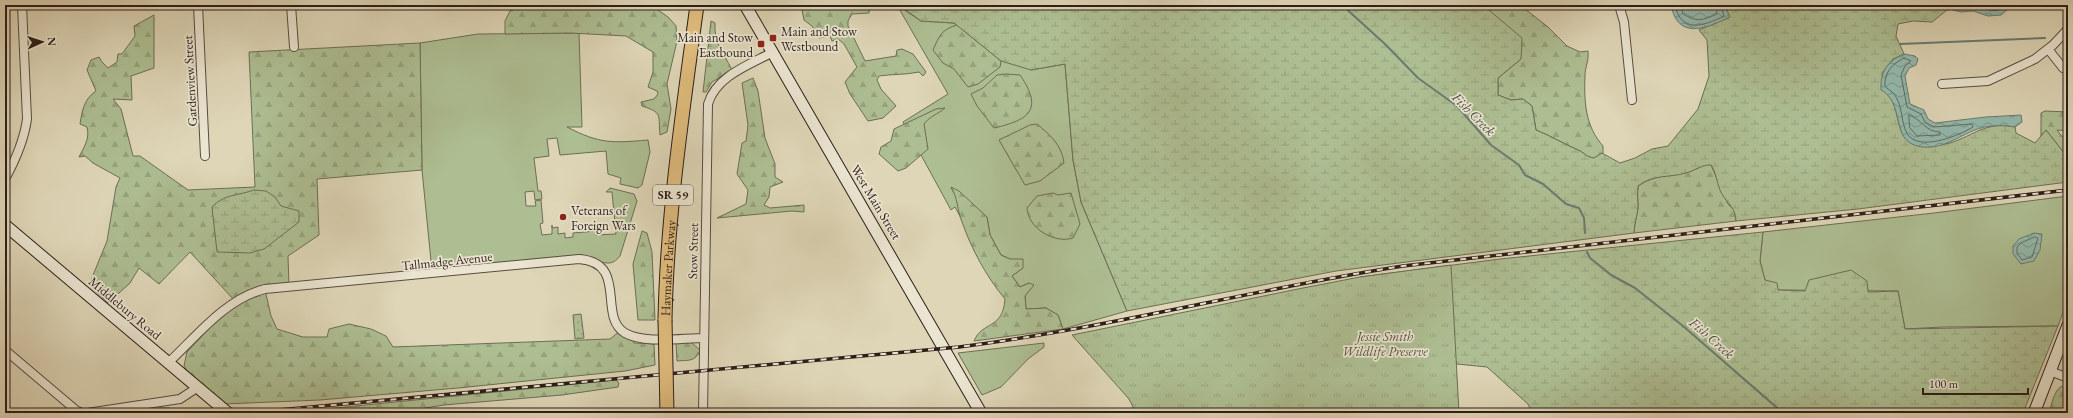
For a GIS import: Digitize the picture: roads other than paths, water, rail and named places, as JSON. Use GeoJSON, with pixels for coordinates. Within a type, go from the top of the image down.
{"type":"FeatureCollection","features":[{"type":"Feature","properties":{"kind":"main road","name":"Haymaker Parkway"},"geometry":{"type":"LineString","coordinates":[[667,413],[666,270],[676,162],[697,5]]}},
{"type":"Feature","properties":{"kind":"main road","name":"West Main Street"},"geometry":{"type":"LineString","coordinates":[[745,5],[981,413]]}},
{"type":"Feature","properties":{"kind":"main road","name":"Middlebury Road"},"geometry":{"type":"LineString","coordinates":[[5,225],[228,413]]}},
{"type":"Feature","properties":{"kind":"main road"},"geometry":{"type":"LineString","coordinates":[[2034,413],[2068,325]]}},
{"type":"Feature","properties":{"kind":"street"},"geometry":{"type":"LineString","coordinates":[[5,179],[20,151],[25,136],[27,119],[22,5]]}},
{"type":"Feature","properties":{"kind":"street","name":"Gardenview Street"},"geometry":{"type":"LineString","coordinates":[[198,5],[205,156]]}},
{"type":"Feature","properties":{"kind":"street"},"geometry":{"type":"LineString","coordinates":[[291,5],[294,47]]}},
{"type":"Feature","properties":{"kind":"street"},"geometry":{"type":"LineString","coordinates":[[1619,5],[1624,22],[1632,100]]}},
{"type":"Feature","properties":{"kind":"street"},"geometry":{"type":"LineString","coordinates":[[1942,84],[1988,81],[2035,58],[2048,49],[2068,29]]}},
{"type":"Feature","properties":{"kind":"street"},"geometry":{"type":"LineString","coordinates":[[2048,49],[2063,68],[2068,69]]}},
{"type":"Feature","properties":{"kind":"street","name":"Stow Street"},"geometry":{"type":"LineString","coordinates":[[704,413],[708,104],[711,94],[723,80],[773,52]]}},
{"type":"Feature","properties":{"kind":"street","name":"Tallmadge Avenue"},"geometry":{"type":"LineString","coordinates":[[168,363],[235,302],[253,292],[265,289],[579,259],[596,264],[608,277],[614,315],[621,330],[647,339],[704,338]]}},
{"type":"Feature","properties":{"kind":"street"},"geometry":{"type":"LineString","coordinates":[[5,350],[77,411],[82,413]]}},
{"type":"Feature","properties":{"kind":"street"},"geometry":{"type":"LineString","coordinates":[[2050,371],[2068,378]]}},
{"type":"Feature","properties":{"kind":"street"},"geometry":{"type":"LineString","coordinates":[[87,413],[116,407],[171,400],[187,396],[198,387]]}},
{"type":"Feature","properties":{"kind":"water"},"geometry":{"type":"Polygon","coordinates":[[[1671,5],[1724,5],[1730,17],[1703,28],[1687,28],[1680,24],[1671,5]]]}},
{"type":"Feature","properties":{"kind":"water"},"geometry":{"type":"Polygon","coordinates":[[[1933,5],[2013,5],[2001,15],[1988,16],[1973,11],[1961,12],[1933,5]]]}},
{"type":"Feature","properties":{"kind":"water"},"geometry":{"type":"Polygon","coordinates":[[[1904,54],[1915,56],[1918,59],[1916,65],[1909,68],[1905,76],[1910,104],[1924,110],[1928,119],[1935,123],[1986,117],[2021,115],[2022,122],[2015,127],[1989,126],[1981,128],[1949,142],[1932,147],[1914,145],[1907,141],[1900,127],[1893,103],[1888,95],[1881,90],[1883,73],[1886,68],[1893,60],[1904,54]]]}},
{"type":"Feature","properties":{"kind":"water"},"geometry":{"type":"Polygon","coordinates":[[[2034,233],[2042,234],[2040,250],[2034,261],[2021,264],[2013,254],[2013,246],[2019,239],[2034,233]]]}},
{"type":"Feature","properties":{"kind":"waterway","name":"Fish Creek"},"geometry":{"type":"LineString","coordinates":[[1342,5],[1385,44],[1418,78],[1457,106],[1491,145],[1519,165],[1525,175],[1543,184],[1566,204],[1579,208],[1584,218],[1585,233]]}},
{"type":"Feature","properties":{"kind":"waterway"},"geometry":{"type":"LineString","coordinates":[[1900,44],[2045,38]]}},
{"type":"Feature","properties":{"kind":"waterway","name":"Fish Creek"},"geometry":{"type":"LineString","coordinates":[[1587,252],[1590,258],[1611,275],[1635,288],[1683,326],[1783,413]]}},
{"type":"Feature","properties":{"kind":"railway"},"geometry":{"type":"LineString","coordinates":[[247,413],[959,347],[1071,330],[1347,275],[1403,266],[2068,190]]}},
{"type":"Feature","properties":{"kind":"place","name":"Main and Stow Westbound"},"geometry":{"type":"Point","coordinates":[773,38]}},
{"type":"Feature","properties":{"kind":"place","name":"Main and Stow Eastbound"},"geometry":{"type":"Point","coordinates":[761,44]}},
{"type":"Feature","properties":{"kind":"place","name":"Veterans of Foreign Wars"},"geometry":{"type":"Point","coordinates":[563,217]}},
{"type":"Feature","properties":{"kind":"park label","name":"Jessie Smith Wildlife Preserve"},"geometry":{"type":"Point","coordinates":[1385,344]}}]}
